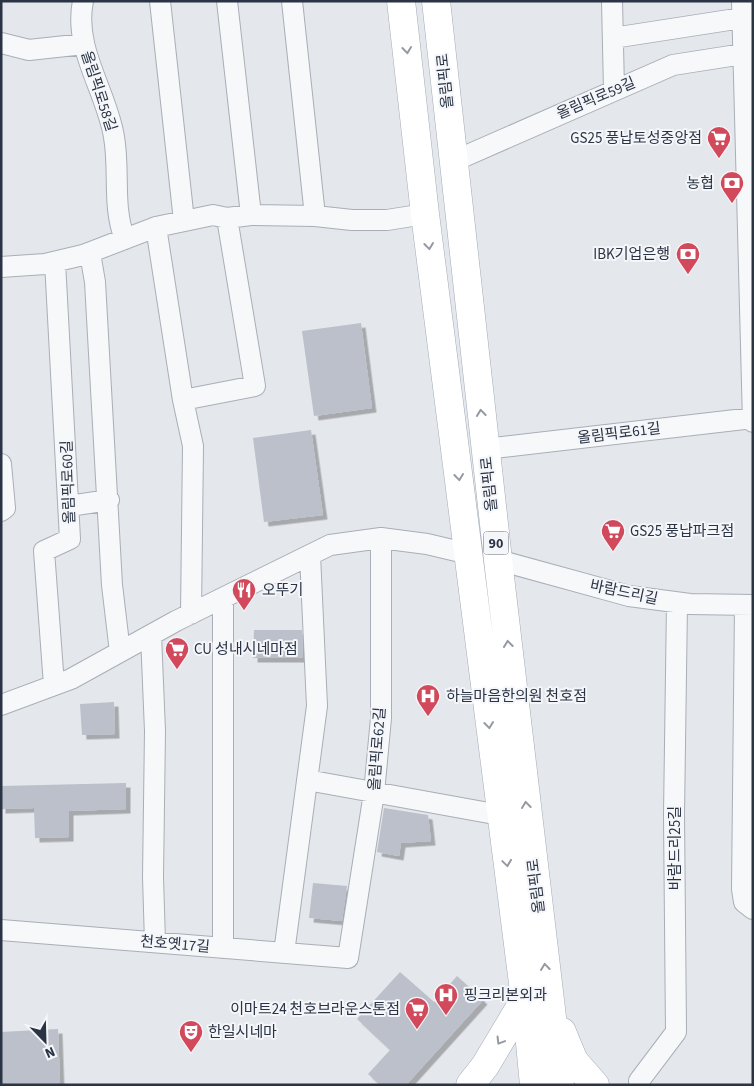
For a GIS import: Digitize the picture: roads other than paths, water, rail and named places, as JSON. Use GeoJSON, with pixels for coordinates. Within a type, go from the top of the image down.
{"type":"FeatureCollection","features":[{"type":"Feature","properties":{"kind":"main road","name":"올림픽로"},"geometry":{"type":"LineString","coordinates":[[401,1],[425,214],[500,815],[534,1003],[555,1046],[560,1085]]}},
{"type":"Feature","properties":{"kind":"main road","name":"올림픽로"},"geometry":{"type":"LineString","coordinates":[[436,1],[498,560],[534,1003],[534,1085]]}},
{"type":"Feature","properties":{"kind":"main road"},"geometry":{"type":"LineString","coordinates":[[470,1085],[534,1003],[574,1061],[595,1085]]}},
{"type":"Feature","properties":{"kind":"street","name":"올림픽로58길"},"geometry":{"type":"LineString","coordinates":[[83,1],[84,44],[114,137],[119,225],[124,239]]}},
{"type":"Feature","properties":{"kind":"street"},"geometry":{"type":"LineString","coordinates":[[160,1],[184,221]]}},
{"type":"Feature","properties":{"kind":"street"},"geometry":{"type":"LineString","coordinates":[[227,1],[251,215]]}},
{"type":"Feature","properties":{"kind":"street"},"geometry":{"type":"LineString","coordinates":[[292,1],[316,216]]}},
{"type":"Feature","properties":{"kind":"street"},"geometry":{"type":"LineString","coordinates":[[612,1],[614,90]]}},
{"type":"Feature","properties":{"kind":"street"},"geometry":{"type":"LineString","coordinates":[[613,38],[742,10],[750,189],[753,422]]}},
{"type":"Feature","properties":{"kind":"street"},"geometry":{"type":"LineString","coordinates":[[1,43],[29,50],[84,44]]}},
{"type":"Feature","properties":{"kind":"street","name":"올림픽로59길"},"geometry":{"type":"LineString","coordinates":[[454,161],[673,65],[743,54]]}},
{"type":"Feature","properties":{"kind":"street"},"geometry":{"type":"LineString","coordinates":[[1,267],[55,262],[90,253],[156,227],[213,215],[227,218],[251,215],[387,220],[425,214]]}},
{"type":"Feature","properties":{"kind":"street"},"geometry":{"type":"LineString","coordinates":[[183,400],[255,386],[227,218]]}},
{"type":"Feature","properties":{"kind":"street"},"geometry":{"type":"LineString","coordinates":[[156,227],[183,400],[193,446],[191,614]]}},
{"type":"Feature","properties":{"kind":"street"},"geometry":{"type":"LineString","coordinates":[[90,253],[95,282],[109,500],[112,585],[120,652]]}},
{"type":"Feature","properties":{"kind":"street","name":"올림픽로60길"},"geometry":{"type":"LineString","coordinates":[[54,685],[44,551],[70,539],[55,262]]}},
{"type":"Feature","properties":{"kind":"street","name":"올림픽로61길"},"geometry":{"type":"LineString","coordinates":[[485,449],[753,418]]}},
{"type":"Feature","properties":{"kind":"street"},"geometry":{"type":"LineString","coordinates":[[1,464],[5,508],[1,511]]}},
{"type":"Feature","properties":{"kind":"street"},"geometry":{"type":"LineString","coordinates":[[69,506],[109,500]]}},
{"type":"Feature","properties":{"kind":"street"},"geometry":{"type":"LineString","coordinates":[[1,705],[71,679],[191,614],[330,545],[381,538],[427,544],[468,554]]}},
{"type":"Feature","properties":{"kind":"street","name":"올림픽로62길"},"geometry":{"type":"LineString","coordinates":[[348,958],[374,793],[381,718],[381,538]]}},
{"type":"Feature","properties":{"kind":"street"},"geometry":{"type":"LineString","coordinates":[[284,952],[317,706],[310,554]]}},
{"type":"Feature","properties":{"kind":"street","name":"바람드리길"},"geometry":{"type":"LineString","coordinates":[[498,560],[629,596],[677,602],[749,605]]}},
{"type":"Feature","properties":{"kind":"street"},"geometry":{"type":"LineString","coordinates":[[223,599],[223,948]]}},
{"type":"Feature","properties":{"kind":"street","name":"바람드리25길"},"geometry":{"type":"LineString","coordinates":[[639,1081],[676,1032],[674,815],[677,602]]}},
{"type":"Feature","properties":{"kind":"street"},"geometry":{"type":"LineString","coordinates":[[749,605],[742,890],[744,902],[753,909]]}},
{"type":"Feature","properties":{"kind":"street"},"geometry":{"type":"LineString","coordinates":[[151,635],[155,731],[153,877],[155,942]]}},
{"type":"Feature","properties":{"kind":"street"},"geometry":{"type":"LineString","coordinates":[[307,780],[500,815]]}},
{"type":"Feature","properties":{"kind":"street","name":"천호옛17길"},"geometry":{"type":"LineString","coordinates":[[1,930],[348,958]]}},
{"type":"Feature","properties":{"kind":"place","name":"GS25 풍납토성중앙점"},"geometry":{"type":"Point","coordinates":[719,159]}},
{"type":"Feature","properties":{"kind":"place","name":"농협"},"geometry":{"type":"Point","coordinates":[732,204]}},
{"type":"Feature","properties":{"kind":"place","name":"IBK기업은행"},"geometry":{"type":"Point","coordinates":[688,275]}},
{"type":"Feature","properties":{"kind":"place","name":"GS25 풍납파크점"},"geometry":{"type":"Point","coordinates":[613,552]}},
{"type":"Feature","properties":{"kind":"place","name":"오뚜기"},"geometry":{"type":"Point","coordinates":[244,611]}},
{"type":"Feature","properties":{"kind":"place","name":"CU 성내시네마점"},"geometry":{"type":"Point","coordinates":[177,670]}},
{"type":"Feature","properties":{"kind":"place","name":"하늘마음한의원 천호점"},"geometry":{"type":"Point","coordinates":[428,717]}},
{"type":"Feature","properties":{"kind":"place","name":"핑크리본외과"},"geometry":{"type":"Point","coordinates":[446,1016]}},
{"type":"Feature","properties":{"kind":"place","name":"이마트24 천호브라운스톤점"},"geometry":{"type":"Point","coordinates":[417,1030]}},
{"type":"Feature","properties":{"kind":"place","name":"한일시네마"},"geometry":{"type":"Point","coordinates":[191,1053]}}]}
